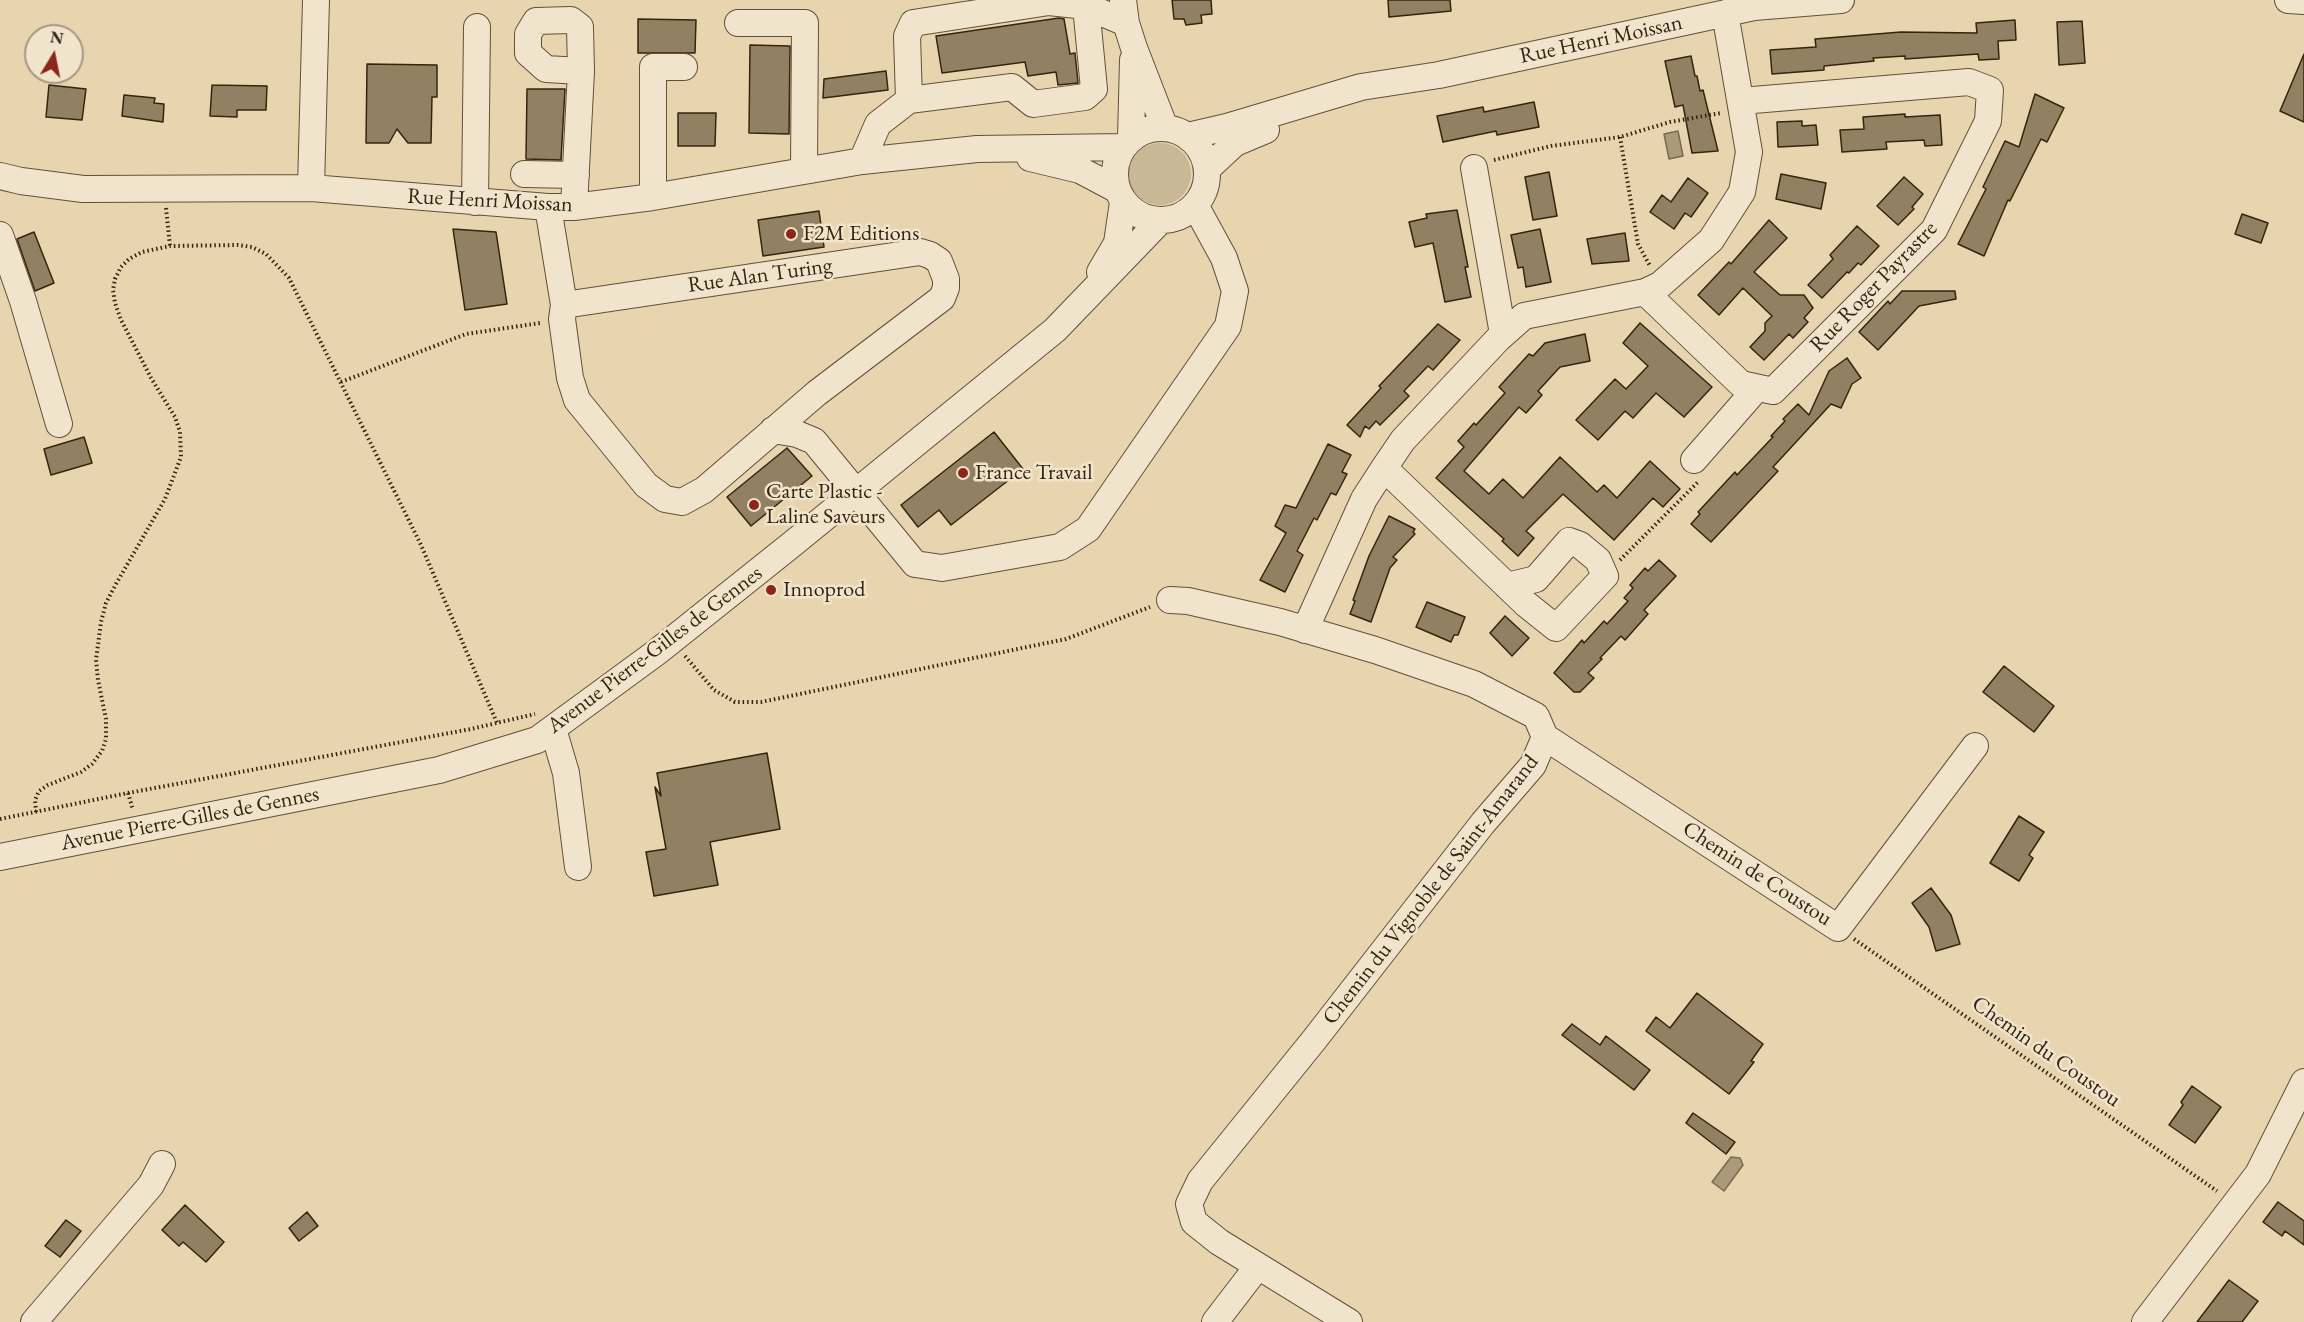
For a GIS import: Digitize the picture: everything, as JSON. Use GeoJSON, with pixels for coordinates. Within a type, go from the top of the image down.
{"type":"FeatureCollection","features":[{"type":"Feature","properties":{"kind":"street"},"geometry":{"type":"LineString","coordinates":[[310,188],[316,0]]}},
{"type":"Feature","properties":{"kind":"street","name":"Rue Henri Moissan"},"geometry":{"type":"LineString","coordinates":[[1176,132],[1227,127],[1361,87],[1439,75],[1754,7],[1841,0]]}},
{"type":"Feature","properties":{"kind":"street"},"geometry":{"type":"LineString","coordinates":[[2288,0],[2304,1]]}},
{"type":"Feature","properties":{"kind":"street"},"geometry":{"type":"LineString","coordinates":[[909,100],[907,36],[913,23],[1049,2],[1086,6],[1125,11],[1134,48],[1176,132]]}},
{"type":"Feature","properties":{"kind":"street"},"geometry":{"type":"LineString","coordinates":[[862,161],[878,124],[909,100],[1012,87],[1034,104],[1085,97],[1094,89],[1086,6]]}},
{"type":"Feature","properties":{"kind":"street"},"geometry":{"type":"LineString","coordinates":[[1305,630],[1364,499],[1384,468],[1403,440],[1503,334],[1524,316],[1653,289],[1711,240],[1742,192],[1749,152],[1725,14]]}},
{"type":"Feature","properties":{"kind":"street"},"geometry":{"type":"LineString","coordinates":[[738,22],[805,23],[804,170]]}},
{"type":"Feature","properties":{"kind":"street"},"geometry":{"type":"LineString","coordinates":[[475,202],[477,27]]}},
{"type":"Feature","properties":{"kind":"street"},"geometry":{"type":"LineString","coordinates":[[1126,143],[1147,130],[1176,132],[1197,145],[1204,156],[1207,182],[1203,194],[1195,205],[1173,219],[1160,221],[1133,212],[1120,196],[1114,175],[1116,160],[1126,143],[1134,48]]}},
{"type":"Feature","properties":{"kind":"street"},"geometry":{"type":"LineString","coordinates":[[653,197],[653,67],[684,67]]}},
{"type":"Feature","properties":{"kind":"street"},"geometry":{"type":"LineString","coordinates":[[574,207],[580,71]]}},
{"type":"Feature","properties":{"kind":"street","name":"Rue Roger Payrastre"},"geometry":{"type":"LineString","coordinates":[[1742,105],[1969,82],[1990,90],[1988,121],[1934,230],[1773,391],[1757,388]]}},
{"type":"Feature","properties":{"kind":"street","name":"Rue Henri Moissan"},"geometry":{"type":"LineString","coordinates":[[1207,169],[1235,144],[1361,87]]}},
{"type":"Feature","properties":{"kind":"street","name":"Rue Henri Moissan"},"geometry":{"type":"LineString","coordinates":[[0,176],[83,189],[310,188],[475,202],[574,207],[653,197],[862,161],[977,149],[1126,143]]}},
{"type":"Feature","properties":{"kind":"street","name":"Rue Henri Moissan"},"geometry":{"type":"LineString","coordinates":[[977,149],[1041,160],[1080,170],[1120,196]]}},
{"type":"Feature","properties":{"kind":"street"},"geometry":{"type":"LineString","coordinates":[[1474,168],[1503,334]]}},
{"type":"Feature","properties":{"kind":"street"},"geometry":{"type":"LineString","coordinates":[[524,174],[576,175]]}},
{"type":"Feature","properties":{"kind":"street","name":"Avenue Pierre-Gilles de Gennes"},"geometry":{"type":"LineString","coordinates":[[1084,300],[1116,243],[1120,196]]}},
{"type":"Feature","properties":{"kind":"street"},"geometry":{"type":"LineString","coordinates":[[772,430],[797,434],[813,441],[915,564],[942,568],[1060,547],[1088,529],[1227,326],[1235,291],[1224,258],[1195,205]]}},
{"type":"Feature","properties":{"kind":"street","name":"Rue Alan Turing"},"geometry":{"type":"LineString","coordinates":[[549,207],[570,378],[577,400],[646,485],[665,500],[682,502],[704,490],[817,393],[942,298],[946,288],[946,279],[939,261],[920,252],[563,312]]}},
{"type":"Feature","properties":{"kind":"street","name":"Avenue Pierre-Gilles de Gennes"},"geometry":{"type":"LineString","coordinates":[[0,857],[439,770],[537,740],[675,637],[1055,330],[1160,221]]}},
{"type":"Feature","properties":{"kind":"street"},"geometry":{"type":"LineString","coordinates":[[0,235],[59,424]]}},
{"type":"Feature","properties":{"kind":"street"},"geometry":{"type":"LineString","coordinates":[[1653,289],[1741,384],[1757,388],[1694,460]]}},
{"type":"Feature","properties":{"kind":"street"},"geometry":{"type":"LineString","coordinates":[[813,441],[812,420],[817,393]]}},
{"type":"Feature","properties":{"kind":"street"},"geometry":{"type":"LineString","coordinates":[[1384,468],[1507,586],[1556,628],[1605,576],[1598,560],[1580,545],[1569,541],[1536,579],[1507,586]]}},
{"type":"Feature","properties":{"kind":"street","name":"Chemin du Vignoble de Saint-Amarand"},"geometry":{"type":"LineString","coordinates":[[1170,600],[1188,602],[1305,630],[1375,650],[1474,684],[1536,716],[1545,737],[1533,765],[1484,823],[1314,1040],[1200,1180],[1189,1204],[1194,1222],[1219,1242],[1349,1322]]}},
{"type":"Feature","properties":{"kind":"street"},"geometry":{"type":"LineString","coordinates":[[553,729],[566,773],[578,867]]}},
{"type":"Feature","properties":{"kind":"street","name":"Chemin de Coustou"},"geometry":{"type":"LineString","coordinates":[[1545,737],[1838,928],[1975,746]]}},
{"type":"Feature","properties":{"kind":"street"},"geometry":{"type":"LineString","coordinates":[[2145,1322],[2258,1174],[2304,1082]]}},
{"type":"Feature","properties":{"kind":"street"},"geometry":{"type":"LineString","coordinates":[[34,1322],[150,1185],[162,1164]]}},
{"type":"Feature","properties":{"kind":"street"},"geometry":{"type":"LineString","coordinates":[[1215,1322],[1258,1266]]}},
{"type":"Feature","properties":{"kind":"path"},"geometry":{"type":"LineString","coordinates":[[1474,168],[1497,158],[1551,146],[1620,137],[1670,122],[1742,105]]}},
{"type":"Feature","properties":{"kind":"path"},"geometry":{"type":"LineString","coordinates":[[1620,137],[1638,244],[1653,289]]}},
{"type":"Feature","properties":{"kind":"path"},"geometry":{"type":"LineString","coordinates":[[167,189],[165,218],[169,229],[170,246]]}},
{"type":"Feature","properties":{"kind":"path"},"geometry":{"type":"LineString","coordinates":[[0,819],[497,723],[421,545],[289,278],[266,254],[252,248],[238,245],[170,246],[142,252],[120,267],[113,290],[115,303],[121,320],[151,378],[175,417],[180,432],[180,457],[165,499],[106,603],[96,660],[106,719],[106,739],[102,751],[92,764],[81,772],[48,784],[39,791],[35,800],[36,812]]}},
{"type":"Feature","properties":{"kind":"path"},"geometry":{"type":"LineString","coordinates":[[341,382],[466,334],[563,312]]}},
{"type":"Feature","properties":{"kind":"path"},"geometry":{"type":"LineString","coordinates":[[1605,576],[1700,481],[1694,460]]}},
{"type":"Feature","properties":{"kind":"path"},"geometry":{"type":"LineString","coordinates":[[675,637],[686,657],[714,690],[735,702],[760,702],[1066,639],[1170,600]]}},
{"type":"Feature","properties":{"kind":"path"},"geometry":{"type":"LineString","coordinates":[[128,793],[134,817]]}},
{"type":"Feature","properties":{"kind":"path","name":"Chemin du Coustou"},"geometry":{"type":"LineString","coordinates":[[1838,928],[2235,1204]]}},
{"type":"Feature","properties":{"kind":"shaded area"},"geometry":{"type":"Polygon","coordinates":[[[1678,131],[1683,156],[1669,159],[1664,134],[1678,131]]]}},
{"type":"Feature","properties":{"kind":"shaded area"},"geometry":{"type":"Polygon","coordinates":[[[1160,143],[1172,145],[1182,152],[1189,162],[1191,174],[1189,186],[1182,196],[1172,203],[1160,205],[1148,203],[1138,196],[1131,186],[1129,174],[1131,162],[1138,152],[1148,145],[1160,143]]]}},
{"type":"Feature","properties":{"kind":"shaded area"},"geometry":{"type":"Polygon","coordinates":[[[1731,1157],[1740,1158],[1743,1165],[1724,1191],[1712,1182],[1731,1157]]]}},
{"type":"Feature","properties":{"kind":"building"},"geometry":{"type":"Polygon","coordinates":[[[1172,0],[1211,0],[1212,14],[1201,15],[1202,23],[1186,25],[1184,19],[1174,19],[1172,0]]]}},
{"type":"Feature","properties":{"kind":"building"},"geometry":{"type":"Polygon","coordinates":[[[1388,0],[1450,0],[1451,11],[1389,17],[1388,0]]]}},
{"type":"Feature","properties":{"kind":"building"},"geometry":{"type":"Polygon","coordinates":[[[638,19],[696,20],[695,53],[638,53],[638,19]]]}},
{"type":"Feature","properties":{"kind":"building"},"geometry":{"type":"Polygon","coordinates":[[[1064,19],[1070,54],[1075,53],[1078,83],[1058,85],[1056,72],[1028,76],[1025,62],[942,73],[936,36],[1064,19]]]}},
{"type":"Feature","properties":{"kind":"building"},"geometry":{"type":"Polygon","coordinates":[[[2015,20],[2016,40],[1998,41],[1999,59],[1979,60],[1978,54],[1905,59],[1905,56],[1873,58],[1874,61],[1824,66],[1824,70],[1772,74],[1770,50],[1816,47],[1815,39],[1901,32],[1977,33],[1976,23],[2015,20]]]}},
{"type":"Feature","properties":{"kind":"building"},"geometry":{"type":"Polygon","coordinates":[[[2082,21],[2085,63],[2059,65],[2057,22],[2082,21]]]}},
{"type":"Feature","properties":{"kind":"building"},"geometry":{"type":"Polygon","coordinates":[[[750,45],[790,46],[789,134],[749,133],[750,45]]]}},
{"type":"Feature","properties":{"kind":"building"},"geometry":{"type":"Polygon","coordinates":[[[2304,54],[2304,122],[2280,111],[2304,54]]]}},
{"type":"Feature","properties":{"kind":"building"},"geometry":{"type":"Polygon","coordinates":[[[1691,56],[1700,91],[1703,90],[1718,151],[1692,153],[1683,105],[1675,107],[1665,61],[1691,56]]]}},
{"type":"Feature","properties":{"kind":"building"},"geometry":{"type":"Polygon","coordinates":[[[367,64],[437,65],[437,97],[432,97],[431,143],[408,143],[397,129],[389,143],[366,143],[367,64]]]}},
{"type":"Feature","properties":{"kind":"building"},"geometry":{"type":"Polygon","coordinates":[[[886,71],[888,90],[823,98],[824,79],[886,71]]]}},
{"type":"Feature","properties":{"kind":"building"},"geometry":{"type":"Polygon","coordinates":[[[49,85],[86,89],[82,120],[46,117],[49,85]]]}},
{"type":"Feature","properties":{"kind":"building"},"geometry":{"type":"Polygon","coordinates":[[[212,85],[267,86],[266,110],[237,110],[237,117],[210,116],[212,85]]]}},
{"type":"Feature","properties":{"kind":"building"},"geometry":{"type":"Polygon","coordinates":[[[527,89],[565,89],[561,160],[526,159],[527,89]]]}},
{"type":"Feature","properties":{"kind":"building"},"geometry":{"type":"Polygon","coordinates":[[[2035,94],[2064,108],[2047,142],[2041,139],[2010,201],[2008,200],[1984,256],[1958,244],[1986,189],[1983,187],[2005,141],[2019,147],[2035,94]]]}},
{"type":"Feature","properties":{"kind":"building"},"geometry":{"type":"Polygon","coordinates":[[[124,95],[155,98],[154,103],[164,104],[163,122],[122,116],[124,95]]]}},
{"type":"Feature","properties":{"kind":"building"},"geometry":{"type":"Polygon","coordinates":[[[1534,102],[1539,127],[1497,135],[1496,131],[1443,142],[1437,116],[1483,107],[1484,112],[1534,102]]]}},
{"type":"Feature","properties":{"kind":"building"},"geometry":{"type":"Polygon","coordinates":[[[678,113],[716,113],[715,146],[678,146],[678,113]]]}},
{"type":"Feature","properties":{"kind":"building"},"geometry":{"type":"Polygon","coordinates":[[[1905,114],[1905,117],[1940,115],[1942,145],[1925,146],[1924,140],[1886,142],[1887,149],[1842,152],[1840,130],[1864,129],[1863,117],[1905,114]]]}},
{"type":"Feature","properties":{"kind":"building"},"geometry":{"type":"Polygon","coordinates":[[[1802,121],[1802,126],[1816,125],[1818,145],[1778,147],[1777,122],[1802,121]]]}},
{"type":"Feature","properties":{"kind":"building"},"geometry":{"type":"Polygon","coordinates":[[[1549,172],[1557,216],[1533,220],[1525,177],[1549,172]]]}},
{"type":"Feature","properties":{"kind":"building"},"geometry":{"type":"Polygon","coordinates":[[[1781,174],[1826,183],[1821,209],[1776,199],[1781,174]]]}},
{"type":"Feature","properties":{"kind":"building"},"geometry":{"type":"Polygon","coordinates":[[[1904,177],[1923,194],[1912,207],[1914,209],[1898,225],[1877,206],[1904,177]]]}},
{"type":"Feature","properties":{"kind":"building"},"geometry":{"type":"Polygon","coordinates":[[[1688,178],[1708,193],[1691,217],[1685,213],[1674,229],[1650,212],[1662,195],[1671,202],[1688,178]]]}},
{"type":"Feature","properties":{"kind":"building"},"geometry":{"type":"Polygon","coordinates":[[[1457,210],[1468,267],[1465,267],[1471,297],[1445,302],[1433,243],[1415,247],[1409,222],[1427,218],[1426,214],[1457,210]]]}},
{"type":"Feature","properties":{"kind":"building","name":"F2M Editions"},"geometry":{"type":"Polygon","coordinates":[[[819,211],[824,247],[763,256],[758,220],[819,211]]]}},
{"type":"Feature","properties":{"kind":"building"},"geometry":{"type":"Polygon","coordinates":[[[2242,214],[2268,223],[2261,243],[2235,234],[2242,214]]]}},
{"type":"Feature","properties":{"kind":"building"},"geometry":{"type":"Polygon","coordinates":[[[1769,220],[1787,238],[1754,272],[1780,295],[1804,295],[1813,308],[1804,318],[1808,322],[1793,338],[1789,334],[1764,360],[1750,347],[1765,331],[1765,323],[1772,316],[1743,288],[1719,315],[1698,295],[1729,262],[1731,264],[1769,220]]]}},
{"type":"Feature","properties":{"kind":"building"},"geometry":{"type":"Polygon","coordinates":[[[1857,226],[1879,246],[1861,265],[1858,263],[1849,273],[1847,272],[1822,298],[1808,285],[1833,259],[1830,255],[1857,226]]]}},
{"type":"Feature","properties":{"kind":"building"},"geometry":{"type":"Polygon","coordinates":[[[453,229],[496,232],[507,304],[465,310],[453,229]]]}},
{"type":"Feature","properties":{"kind":"building"},"geometry":{"type":"Polygon","coordinates":[[[1540,229],[1551,282],[1526,287],[1523,267],[1518,268],[1511,235],[1540,229]]]}},
{"type":"Feature","properties":{"kind":"building"},"geometry":{"type":"Polygon","coordinates":[[[34,232],[54,283],[35,291],[17,239],[34,232]]]}},
{"type":"Feature","properties":{"kind":"building"},"geometry":{"type":"Polygon","coordinates":[[[1625,233],[1629,261],[1592,264],[1587,239],[1625,233]]]}},
{"type":"Feature","properties":{"kind":"building"},"geometry":{"type":"Polygon","coordinates":[[[1902,291],[1955,291],[1956,299],[1919,306],[1878,350],[1859,332],[1888,301],[1890,304],[1902,291]]]}},
{"type":"Feature","properties":{"kind":"building"},"geometry":{"type":"Polygon","coordinates":[[[1640,323],[1712,387],[1684,417],[1656,393],[1633,418],[1625,411],[1598,440],[1576,420],[1615,379],[1626,389],[1648,366],[1623,343],[1640,323]]]}},
{"type":"Feature","properties":{"kind":"building"},"geometry":{"type":"Polygon","coordinates":[[[1438,324],[1460,340],[1433,370],[1428,366],[1404,391],[1409,396],[1380,425],[1376,421],[1369,429],[1365,426],[1360,437],[1347,425],[1381,388],[1379,386],[1438,324]]]}},
{"type":"Feature","properties":{"kind":"building"},"geometry":{"type":"Polygon","coordinates":[[[1585,334],[1590,361],[1560,367],[1538,391],[1542,395],[1526,413],[1519,407],[1464,471],[1489,494],[1503,479],[1523,498],[1560,457],[1597,492],[1604,485],[1617,498],[1650,461],[1680,489],[1663,507],[1653,498],[1614,540],[1563,494],[1526,531],[1534,538],[1518,556],[1502,541],[1504,539],[1436,478],[1464,447],[1458,441],[1505,393],[1499,387],[1529,354],[1533,356],[1545,343],[1585,334]]]}},
{"type":"Feature","properties":{"kind":"building"},"geometry":{"type":"Polygon","coordinates":[[[1847,358],[1861,378],[1852,384],[1841,408],[1831,404],[1773,467],[1778,471],[1711,542],[1691,524],[1700,514],[1698,512],[1735,472],[1737,475],[1773,437],[1771,436],[1785,421],[1783,419],[1798,404],[1809,415],[1829,371],[1847,358]]]}},
{"type":"Feature","properties":{"kind":"building"},"geometry":{"type":"Polygon","coordinates":[[[994,432],[1023,469],[951,525],[939,510],[918,527],[901,505],[994,432]]]}},
{"type":"Feature","properties":{"kind":"building"},"geometry":{"type":"Polygon","coordinates":[[[84,437],[92,463],[51,475],[44,449],[84,437]]]}},
{"type":"Feature","properties":{"kind":"building"},"geometry":{"type":"Polygon","coordinates":[[[1328,444],[1351,455],[1342,472],[1347,474],[1336,495],[1331,493],[1317,520],[1314,518],[1297,551],[1303,555],[1285,592],[1260,580],[1286,533],[1275,526],[1285,505],[1296,508],[1328,444]]]}},
{"type":"Feature","properties":{"kind":"building"},"geometry":{"type":"Polygon","coordinates":[[[787,448],[812,476],[751,526],[727,497],[787,448]]]}},
{"type":"Feature","properties":{"kind":"building"},"geometry":{"type":"Polygon","coordinates":[[[1389,516],[1415,529],[1413,532],[1415,534],[1393,557],[1397,560],[1390,568],[1371,622],[1350,614],[1369,556],[1389,516]]]}},
{"type":"Feature","properties":{"kind":"building"},"geometry":{"type":"Polygon","coordinates":[[[1659,560],[1676,576],[1644,610],[1648,614],[1625,640],[1621,636],[1600,658],[1602,659],[1588,673],[1594,678],[1580,692],[1574,692],[1554,673],[1582,640],[1584,643],[1604,621],[1607,624],[1628,601],[1624,598],[1633,588],[1630,585],[1645,568],[1648,571],[1659,560]]]}},
{"type":"Feature","properties":{"kind":"building"},"geometry":{"type":"Polygon","coordinates":[[[1427,602],[1465,617],[1458,635],[1454,635],[1451,642],[1416,627],[1427,602]]]}},
{"type":"Feature","properties":{"kind":"building"},"geometry":{"type":"Polygon","coordinates":[[[1505,616],[1529,638],[1512,656],[1490,633],[1505,616]]]}},
{"type":"Feature","properties":{"kind":"building"},"geometry":{"type":"Polygon","coordinates":[[[2004,666],[2054,706],[2034,732],[1983,692],[2004,666]]]}},
{"type":"Feature","properties":{"kind":"building"},"geometry":{"type":"Polygon","coordinates":[[[767,753],[780,829],[710,842],[718,885],[654,896],[646,852],[666,849],[655,787],[661,796],[657,773],[767,753]]]}},
{"type":"Feature","properties":{"kind":"building"},"geometry":{"type":"Polygon","coordinates":[[[2019,816],[2044,832],[2029,855],[2033,858],[2019,881],[1990,863],[2019,816]]]}},
{"type":"Feature","properties":{"kind":"building"},"geometry":{"type":"Polygon","coordinates":[[[1931,888],[1951,915],[1960,944],[1936,951],[1929,927],[1912,903],[1931,888]]]}},
{"type":"Feature","properties":{"kind":"building"},"geometry":{"type":"Polygon","coordinates":[[[1697,993],[1763,1044],[1751,1061],[1754,1062],[1729,1094],[1646,1031],[1656,1017],[1670,1028],[1697,993]]]}},
{"type":"Feature","properties":{"kind":"building"},"geometry":{"type":"Polygon","coordinates":[[[1572,1024],[1600,1045],[1606,1036],[1650,1070],[1634,1090],[1562,1035],[1572,1024]]]}},
{"type":"Feature","properties":{"kind":"building"},"geometry":{"type":"Polygon","coordinates":[[[2192,1086],[2221,1107],[2195,1143],[2169,1125],[2183,1105],[2181,1102],[2192,1086]]]}},
{"type":"Feature","properties":{"kind":"building"},"geometry":{"type":"Polygon","coordinates":[[[1693,1113],[1735,1142],[1726,1154],[1686,1123],[1693,1113]]]}},
{"type":"Feature","properties":{"kind":"building"},"geometry":{"type":"Polygon","coordinates":[[[2278,1202],[2304,1221],[2304,1245],[2285,1231],[2282,1236],[2263,1222],[2278,1202]]]}},
{"type":"Feature","properties":{"kind":"building"},"geometry":{"type":"Polygon","coordinates":[[[185,1205],[224,1242],[206,1262],[183,1242],[179,1246],[162,1230],[185,1205]]]}},
{"type":"Feature","properties":{"kind":"building"},"geometry":{"type":"Polygon","coordinates":[[[307,1212],[318,1226],[299,1241],[289,1228],[307,1212]]]}},
{"type":"Feature","properties":{"kind":"building"},"geometry":{"type":"Polygon","coordinates":[[[66,1220],[81,1231],[60,1257],[45,1246],[66,1220]]]}},
{"type":"Feature","properties":{"kind":"building"},"geometry":{"type":"Polygon","coordinates":[[[2229,1280],[2258,1301],[2242,1322],[2197,1322],[2229,1280]]]}},
{"type":"Feature","properties":{"kind":"place","name":"F2M Editions"},"geometry":{"type":"Point","coordinates":[791,234]}},
{"type":"Feature","properties":{"kind":"place","name":"France Travail"},"geometry":{"type":"Point","coordinates":[963,473]}},
{"type":"Feature","properties":{"kind":"place","name":"Carte Plastic - Laline Saveurs"},"geometry":{"type":"Point","coordinates":[754,505]}},
{"type":"Feature","properties":{"kind":"place","name":"Innoprod"},"geometry":{"type":"Point","coordinates":[771,590]}}]}
